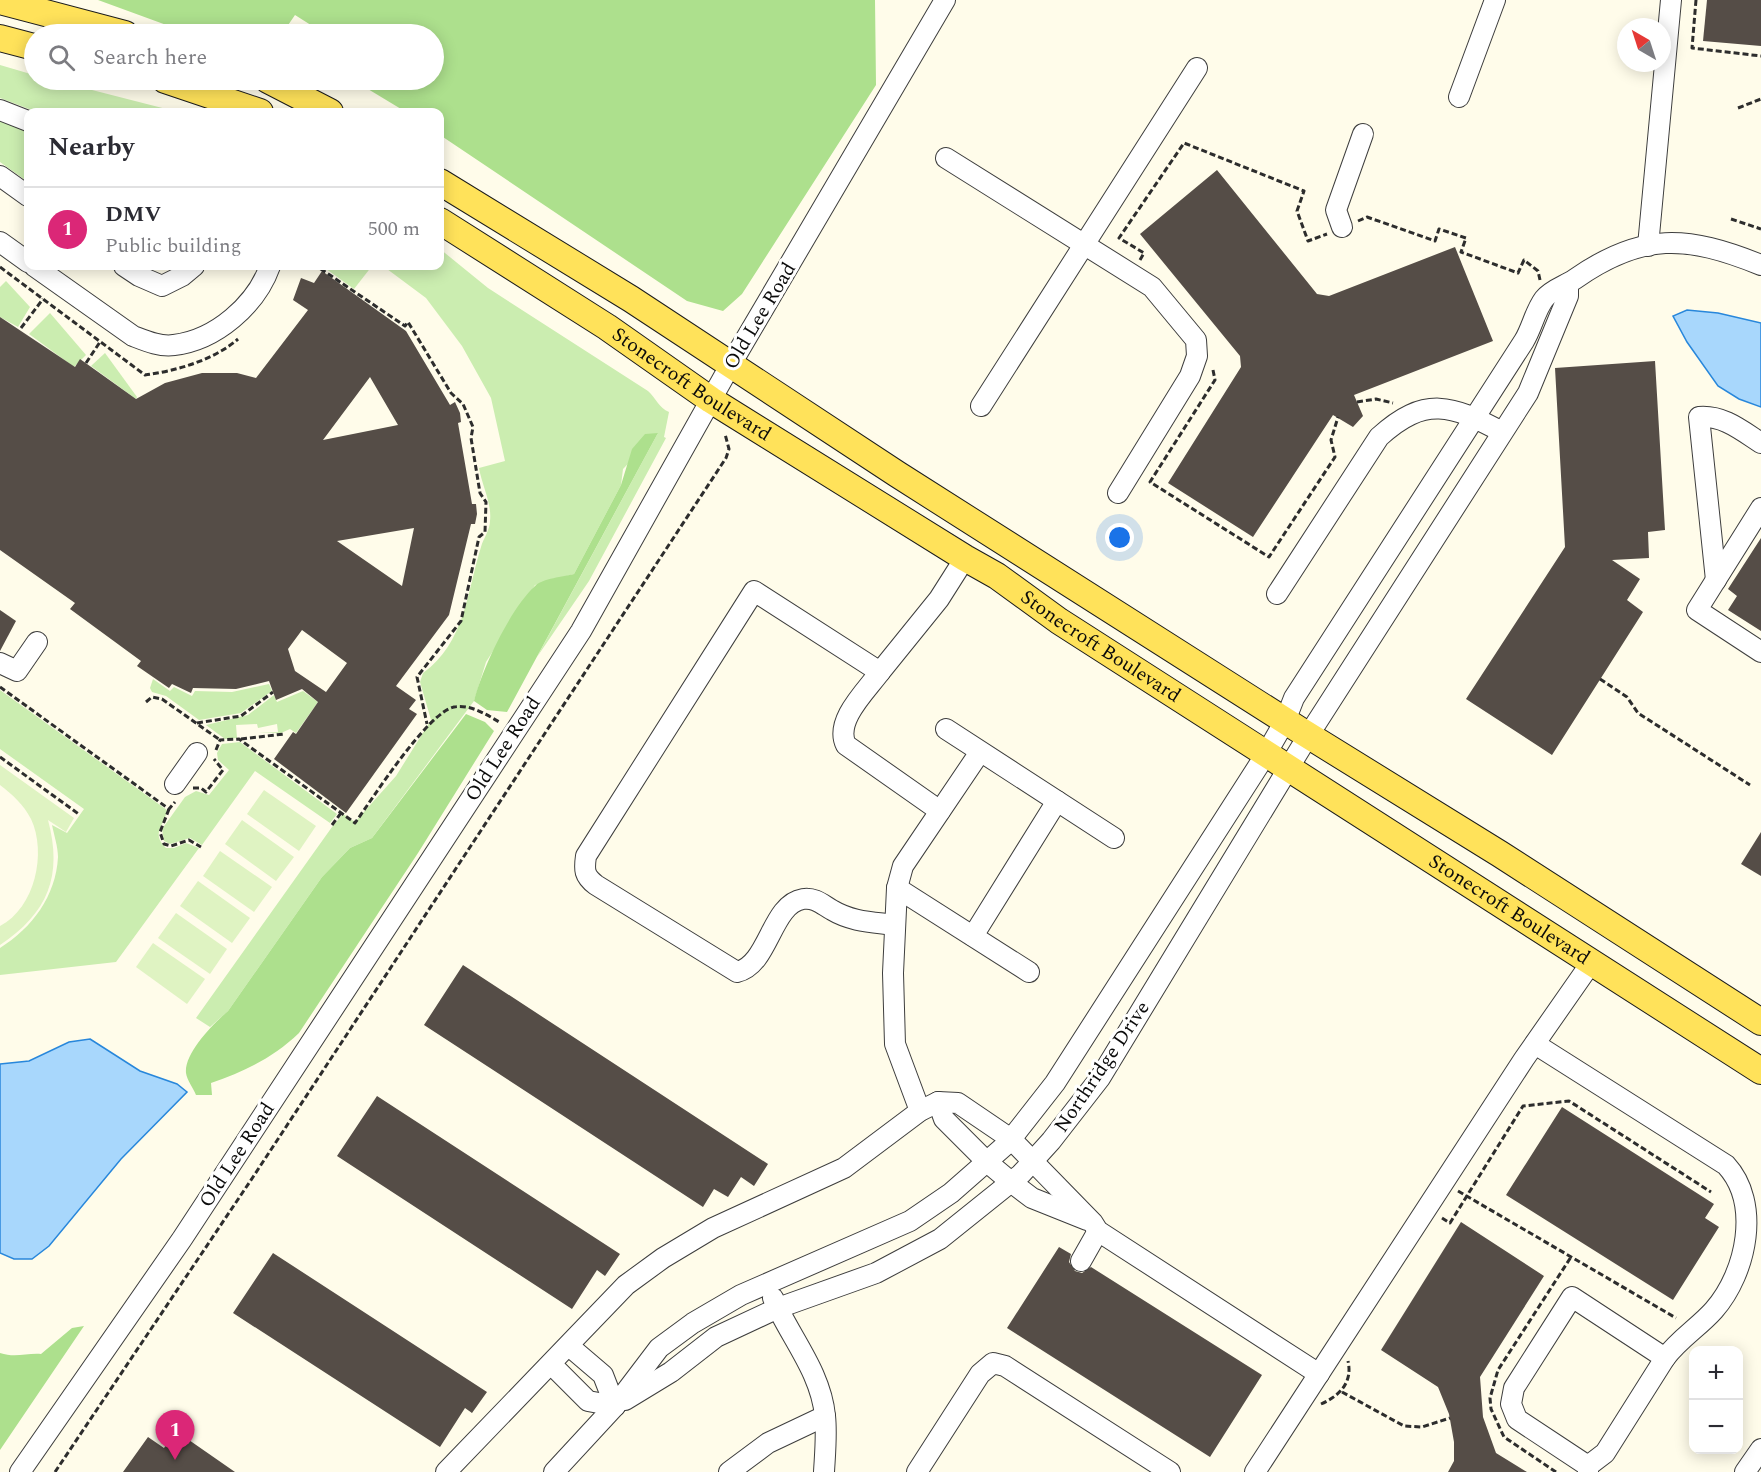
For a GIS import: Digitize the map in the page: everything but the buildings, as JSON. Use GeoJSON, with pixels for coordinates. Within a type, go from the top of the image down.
{"type":"FeatureCollection","features":[{"type":"Feature","properties":{"kind":"main road"},"geometry":{"type":"LineString","coordinates":[[0,1],[87,24]]}},
{"type":"Feature","properties":{"kind":"main road"},"geometry":{"type":"LineString","coordinates":[[0,38],[24,44]]}},
{"type":"Feature","properties":{"kind":"main road"},"geometry":{"type":"LineString","coordinates":[[195,90],[248,108]]}},
{"type":"Feature","properties":{"kind":"main road"},"geometry":{"type":"LineString","coordinates":[[289,90],[322,108]]}},
{"type":"Feature","properties":{"kind":"main road","name":"Stonecroft Boulevard"},"geometry":{"type":"LineString","coordinates":[[444,184],[631,299],[852,445],[1759,1020]]}},
{"type":"Feature","properties":{"kind":"main road","name":"Stonecroft Boulevard"},"geometry":{"type":"LineString","coordinates":[[444,224],[607,327],[711,400],[997,576],[1059,621],[1731,1051],[1761,1073]]}},
{"type":"Feature","properties":{"kind":"street","name":"Old Lee Road"},"geometry":{"type":"LineString","coordinates":[[20,1472],[182,1239],[615,574],[730,364],[945,0]]}},
{"type":"Feature","properties":{"kind":"street"},"geometry":{"type":"LineString","coordinates":[[1459,97],[1495,0]]}},
{"type":"Feature","properties":{"kind":"street"},"geometry":{"type":"LineString","coordinates":[[1648,246],[1671,0]]}},
{"type":"Feature","properties":{"kind":"street"},"geometry":{"type":"LineString","coordinates":[[981,406],[1197,68]]}},
{"type":"Feature","properties":{"kind":"street"},"geometry":{"type":"LineString","coordinates":[[261,108],[267,90]]}},
{"type":"Feature","properties":{"kind":"street"},"geometry":{"type":"LineString","coordinates":[[0,110],[24,119]]}},
{"type":"Feature","properties":{"kind":"street"},"geometry":{"type":"LineString","coordinates":[[1342,227],[1336,210],[1363,134]]}},
{"type":"Feature","properties":{"kind":"street"},"geometry":{"type":"LineString","coordinates":[[946,158],[1152,287],[1196,340],[1198,348],[1190,376],[1118,493]]}},
{"type":"Feature","properties":{"kind":"street"},"geometry":{"type":"LineString","coordinates":[[0,176],[24,193]]}},
{"type":"Feature","properties":{"kind":"street"},"geometry":{"type":"LineString","coordinates":[[0,242],[24,259]]}},
{"type":"Feature","properties":{"kind":"street","name":"Northridge Drive"},"geometry":{"type":"LineString","coordinates":[[554,1472],[615,1406],[659,1348],[693,1323],[741,1295],[910,1221],[951,1193],[1011,1139],[1055,1083],[1266,754],[1286,721],[1294,698],[1524,341],[1544,300],[1605,260],[1648,246],[1677,242],[1710,246],[1761,265]]}},
{"type":"Feature","properties":{"kind":"street"},"geometry":{"type":"LineString","coordinates":[[40,270],[133,336],[148,342],[174,345],[200,339],[234,316],[265,279],[268,270]]}},
{"type":"Feature","properties":{"kind":"street"},"geometry":{"type":"LineString","coordinates":[[130,270],[162,286],[188,270]]}},
{"type":"Feature","properties":{"kind":"street","name":"Northridge Drive"},"geometry":{"type":"LineString","coordinates":[[615,1406],[671,1372],[716,1337],[778,1308],[876,1273],[931,1244],[1011,1182],[1034,1160],[1100,1078],[1308,736],[1528,393],[1568,296],[1568,284]]}},
{"type":"Feature","properties":{"kind":"street"},"geometry":{"type":"LineString","coordinates":[[1277,594],[1379,437],[1386,430],[1406,417],[1433,408],[1445,407],[1475,417],[1502,432]]}},
{"type":"Feature","properties":{"kind":"street"},"geometry":{"type":"LineString","coordinates":[[1716,580],[1699,417],[1710,416],[1725,421],[1761,443]]}},
{"type":"Feature","properties":{"kind":"street"},"geometry":{"type":"LineString","coordinates":[[1761,508],[1697,610],[1761,652]]}},
{"type":"Feature","properties":{"kind":"street"},"geometry":{"type":"LineString","coordinates":[[940,812],[846,746],[842,737],[844,723],[880,672],[939,599],[965,558]]}},
{"type":"Feature","properties":{"kind":"street"},"geometry":{"type":"LineString","coordinates":[[880,672],[754,591],[586,856],[584,868],[587,878],[596,885],[736,972],[750,966],[786,909],[796,901],[815,900],[854,921],[895,925]]}},
{"type":"Feature","properties":{"kind":"street"},"geometry":{"type":"LineString","coordinates":[[0,663],[17,671],[37,642]]}},
{"type":"Feature","properties":{"kind":"street"},"geometry":{"type":"LineString","coordinates":[[946,729],[1114,838]]}},
{"type":"Feature","properties":{"kind":"street"},"geometry":{"type":"LineString","coordinates":[[920,1111],[895,1044],[893,973],[897,888],[903,866],[980,752]]}},
{"type":"Feature","properties":{"kind":"street"},"geometry":{"type":"LineString","coordinates":[[175,784],[197,753]]}},
{"type":"Feature","properties":{"kind":"street"},"geometry":{"type":"LineString","coordinates":[[973,936],[1057,801]]}},
{"type":"Feature","properties":{"kind":"street"},"geometry":{"type":"LineString","coordinates":[[897,888],[1029,972]]}},
{"type":"Feature","properties":{"kind":"street"},"geometry":{"type":"LineString","coordinates":[[1255,1472],[1535,1044],[1591,963]]}},
{"type":"Feature","properties":{"kind":"street"},"geometry":{"type":"LineString","coordinates":[[1535,1044],[1726,1165],[1742,1183],[1752,1227],[1745,1258],[1728,1292],[1715,1309],[1676,1343],[1605,1453],[1588,1469],[1517,1419],[1511,1404],[1514,1388],[1572,1297],[1665,1358]]}},
{"type":"Feature","properties":{"kind":"street"},"geometry":{"type":"LineString","coordinates":[[938,1102],[944,1119],[987,1162],[1032,1198],[1096,1227],[1319,1374]]}},
{"type":"Feature","properties":{"kind":"street"},"geometry":{"type":"LineString","coordinates":[[447,1472],[552,1365],[618,1293],[663,1258],[713,1228],[844,1168],[920,1111],[938,1102],[958,1103],[1011,1139],[1034,1160],[1096,1227]]}},
{"type":"Feature","properties":{"kind":"street"},"geometry":{"type":"LineString","coordinates":[[1081,1261],[1096,1227]]}},
{"type":"Feature","properties":{"kind":"street"},"geometry":{"type":"LineString","coordinates":[[767,1284],[806,1356],[818,1387],[825,1416],[824,1472]]}},
{"type":"Feature","properties":{"kind":"street"},"geometry":{"type":"LineString","coordinates":[[569,1346],[603,1375],[615,1406]]}},
{"type":"Feature","properties":{"kind":"street"},"geometry":{"type":"LineString","coordinates":[[917,1472],[980,1374],[993,1363],[1005,1366],[1170,1472]]}},
{"type":"Feature","properties":{"kind":"street"},"geometry":{"type":"LineString","coordinates":[[552,1365],[588,1401],[615,1406]]}},
{"type":"Feature","properties":{"kind":"street"},"geometry":{"type":"LineString","coordinates":[[729,1472],[768,1443],[825,1416]]}},
{"type":"Feature","properties":{"kind":"street"},"geometry":{"type":"LineString","coordinates":[[1744,1472],[1761,1449]]}},
{"type":"Feature","properties":{"kind":"path"},"geometry":{"type":"LineString","coordinates":[[1696,0],[1692,48],[1761,56]]}},
{"type":"Feature","properties":{"kind":"path"},"geometry":{"type":"LineString","coordinates":[[1738,108],[1761,99]]}},
{"type":"Feature","properties":{"kind":"path"},"geometry":{"type":"LineString","coordinates":[[1135,268],[1144,253],[1119,238],[1184,143],[1304,191],[1297,211],[1308,241],[1367,217],[1435,241],[1439,229],[1466,238],[1461,252],[1518,273],[1524,260],[1532,264],[1538,271],[1539,286]]}},
{"type":"Feature","properties":{"kind":"path"},"geometry":{"type":"LineString","coordinates":[[1731,219],[1761,229]]}},
{"type":"Feature","properties":{"kind":"path"},"geometry":{"type":"LineString","coordinates":[[322,270],[405,326],[408,322],[452,393],[464,404],[473,426],[473,449],[480,493],[486,502],[485,532],[479,537],[461,621],[417,677],[427,724]]}},
{"type":"Feature","properties":{"kind":"path"},"geometry":{"type":"LineString","coordinates":[[21,328],[43,299]]}},
{"type":"Feature","properties":{"kind":"path"},"geometry":{"type":"LineString","coordinates":[[86,363],[100,341]]}},
{"type":"Feature","properties":{"kind":"path"},"geometry":{"type":"LineString","coordinates":[[1211,363],[1215,380],[1150,482],[1269,557],[1335,457],[1331,440],[1338,417]]}},
{"type":"Feature","properties":{"kind":"path"},"geometry":{"type":"LineString","coordinates":[[1357,402],[1376,399],[1400,403]]}},
{"type":"Feature","properties":{"kind":"path"},"geometry":{"type":"LineString","coordinates":[[55,1472],[253,1177],[726,458],[729,449],[725,434],[736,415]]}},
{"type":"Feature","properties":{"kind":"path"},"geometry":{"type":"LineString","coordinates":[[1600,679],[1627,697],[1638,713],[1750,785]]}},
{"type":"Feature","properties":{"kind":"path"},"geometry":{"type":"LineString","coordinates":[[196,723],[241,716],[273,692]]}},
{"type":"Feature","properties":{"kind":"path"},"geometry":{"type":"LineString","coordinates":[[146,702],[152,697],[162,699],[220,740]]}},
{"type":"Feature","properties":{"kind":"path"},"geometry":{"type":"LineString","coordinates":[[355,822],[427,724],[453,707],[472,708],[515,730]]}},
{"type":"Feature","properties":{"kind":"path"},"geometry":{"type":"LineString","coordinates":[[239,739],[284,734]]}},
{"type":"Feature","properties":{"kind":"path"},"geometry":{"type":"LineString","coordinates":[[0,757],[80,815]]}},
{"type":"Feature","properties":{"kind":"path"},"geometry":{"type":"LineString","coordinates":[[169,809],[160,832],[164,844],[171,846],[189,840],[201,847]]}},
{"type":"Feature","properties":{"kind":"path"},"geometry":{"type":"LineString","coordinates":[[332,825],[341,813]]}},
{"type":"Feature","properties":{"kind":"path"},"geometry":{"type":"LineString","coordinates":[[1439,1217],[1450,1223],[1523,1106],[1569,1101],[1711,1192]]}},
{"type":"Feature","properties":{"kind":"path"},"geometry":{"type":"LineString","coordinates":[[1444,1182],[1676,1318]]}},
{"type":"Feature","properties":{"kind":"path"},"geometry":{"type":"LineString","coordinates":[[1318,1405],[1342,1392],[1349,1375],[1349,1357]]}},
{"type":"Feature","properties":{"kind":"path"},"geometry":{"type":"LineString","coordinates":[[1342,1392],[1404,1426],[1422,1427],[1450,1418]]}},
{"type":"Feature","properties":{"kind":"green space"},"geometry":{"type":"Polygon","coordinates":[[[98,0],[875,0],[876,85],[742,294],[723,311],[687,301],[444,138],[444,108],[399,108],[370,90],[444,90],[444,24],[309,24],[295,15],[289,24],[164,24],[98,0]]]}},
{"type":"Feature","properties":{"kind":"green space"},"geometry":{"type":"Polygon","coordinates":[[[0,65],[24,72],[24,90],[92,90],[162,108],[26,108],[0,98],[0,65]]]}},
{"type":"Feature","properties":{"kind":"green space"},"geometry":{"type":"Polygon","coordinates":[[[0,120],[24,130],[24,179],[0,162],[0,120]]]}},
{"type":"Feature","properties":{"kind":"green space"},"geometry":{"type":"Polygon","coordinates":[[[444,252],[488,288],[648,391],[669,412],[664,437],[666,438],[589,581],[537,657],[658,433],[623,469],[621,485],[574,574],[535,585],[486,662],[474,701],[372,838],[350,848],[322,877],[228,1011],[210,1027],[196,1018],[332,827],[343,814],[355,822],[396,776],[431,720],[420,682],[423,673],[448,647],[468,599],[481,547],[490,524],[490,508],[479,468],[505,461],[491,398],[462,346],[426,298],[388,270],[444,270],[444,252]]]}},
{"type":"Feature","properties":{"kind":"green space"},"geometry":{"type":"Polygon","coordinates":[[[328,270],[369,270],[354,289],[328,270]]]}},
{"type":"Feature","properties":{"kind":"green space"},"geometry":{"type":"Polygon","coordinates":[[[6,281],[30,307],[18,327],[0,317],[0,287],[6,281]]]}},
{"type":"Feature","properties":{"kind":"green space"},"geometry":{"type":"Polygon","coordinates":[[[50,313],[86,355],[74,367],[29,334],[50,313]]]}},
{"type":"Feature","properties":{"kind":"green space"},"geometry":{"type":"Polygon","coordinates":[[[105,353],[137,397],[136,399],[91,366],[105,353]]]}},
{"type":"Feature","properties":{"kind":"green space"},"geometry":{"type":"Polygon","coordinates":[[[658,433],[507,712],[487,710],[474,701],[490,657],[516,609],[539,583],[574,574],[621,485],[632,449],[645,434],[658,433]]]}},
{"type":"Feature","properties":{"kind":"green space"},"geometry":{"type":"Polygon","coordinates":[[[153,679],[170,691],[174,687],[192,696],[195,691],[232,692],[269,684],[272,691],[241,713],[199,720],[166,696],[152,692],[150,688],[153,679]]]}},
{"type":"Feature","properties":{"kind":"green space"},"geometry":{"type":"Polygon","coordinates":[[[0,690],[167,810],[159,833],[161,843],[166,848],[174,848],[186,843],[199,848],[116,962],[0,975],[0,948],[32,921],[53,885],[58,857],[52,825],[67,833],[84,809],[0,749],[0,690]]]}},
{"type":"Feature","properties":{"kind":"green space"},"geometry":{"type":"Polygon","coordinates":[[[303,691],[318,702],[296,733],[290,729],[281,733],[258,732],[278,732],[277,724],[258,728],[257,724],[236,725],[237,738],[225,739],[206,725],[248,715],[274,695],[277,702],[303,691]]]}},
{"type":"Feature","properties":{"kind":"green space"},"geometry":{"type":"Polygon","coordinates":[[[466,714],[485,722],[494,731],[418,853],[299,1033],[279,1050],[258,1063],[211,1083],[212,1095],[196,1095],[186,1073],[195,1048],[228,1011],[322,877],[350,848],[372,838],[466,714]]]}},
{"type":"Feature","properties":{"kind":"green space"},"geometry":{"type":"Polygon","coordinates":[[[240,742],[337,814],[330,823],[255,771],[202,845],[190,838],[170,844],[164,841],[162,829],[185,797],[196,791],[209,795],[229,770],[218,760],[217,753],[222,744],[240,742]]]}},
{"type":"Feature","properties":{"kind":"green space"},"geometry":{"type":"Polygon","coordinates":[[[0,765],[74,818],[66,832],[48,820],[54,859],[48,891],[30,920],[0,945],[0,926],[12,918],[22,906],[35,879],[38,848],[36,833],[28,814],[17,800],[0,785],[0,765]]]}},
{"type":"Feature","properties":{"kind":"green space"},"geometry":{"type":"Polygon","coordinates":[[[264,790],[316,826],[299,851],[247,814],[264,790]]]}},
{"type":"Feature","properties":{"kind":"green space"},"geometry":{"type":"Polygon","coordinates":[[[242,820],[294,857],[276,881],[225,844],[242,820]]]}},
{"type":"Feature","properties":{"kind":"green space"},"geometry":{"type":"Polygon","coordinates":[[[220,851],[272,887],[254,912],[203,876],[220,851]]]}},
{"type":"Feature","properties":{"kind":"green space"},"geometry":{"type":"Polygon","coordinates":[[[198,881],[250,918],[232,943],[180,906],[198,881]]]}},
{"type":"Feature","properties":{"kind":"green space"},"geometry":{"type":"Polygon","coordinates":[[[176,913],[227,949],[210,974],[158,938],[176,913]]]}},
{"type":"Feature","properties":{"kind":"green space"},"geometry":{"type":"Polygon","coordinates":[[[153,943],[205,979],[187,1004],[136,967],[153,943]]]}},
{"type":"Feature","properties":{"kind":"green space"},"geometry":{"type":"Polygon","coordinates":[[[84,1326],[0,1450],[0,1353],[41,1354],[72,1328],[84,1326]]]}},
{"type":"Feature","properties":{"kind":"water"},"geometry":{"type":"Polygon","coordinates":[[[1687,310],[1718,313],[1761,323],[1761,407],[1739,399],[1718,386],[1687,342],[1673,316],[1687,310]]]}},
{"type":"Feature","properties":{"kind":"water"},"geometry":{"type":"Polygon","coordinates":[[[90,1039],[140,1071],[177,1084],[187,1092],[121,1159],[49,1246],[32,1259],[14,1259],[0,1253],[0,1064],[29,1061],[69,1042],[90,1039]]]}},
{"type":"Feature","properties":{"kind":"place","name":"DMV"},"geometry":{"type":"Point","coordinates":[175,1460]}}]}
